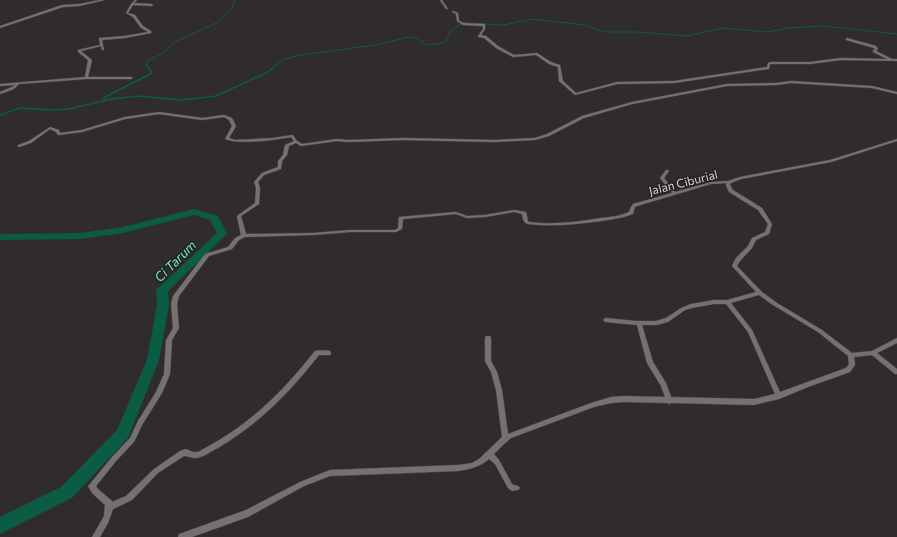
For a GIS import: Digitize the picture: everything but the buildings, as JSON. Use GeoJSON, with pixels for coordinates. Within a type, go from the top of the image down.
{"type":"FeatureCollection","features":[{"type":"Feature","properties":{"kind":"street"},"geometry":{"type":"LineString","coordinates":[[0,27],[63,6],[79,5],[104,0]]}},
{"type":"Feature","properties":{"kind":"street"},"geometry":{"type":"LineString","coordinates":[[87,78],[90,60],[78,52],[102,47],[100,39],[125,37],[150,32],[142,26],[134,16],[127,13],[136,0]]}},
{"type":"Feature","properties":{"kind":"street"},"geometry":{"type":"LineString","coordinates":[[441,0],[447,8]]}},
{"type":"Feature","properties":{"kind":"street"},"geometry":{"type":"LineString","coordinates":[[132,4],[152,5]]}},
{"type":"Feature","properties":{"kind":"street"},"geometry":{"type":"LineString","coordinates":[[453,12],[457,14],[458,21],[462,24],[484,25],[484,29],[479,36],[485,37],[497,47],[514,56],[537,54],[550,63],[559,66],[561,81],[575,94],[617,83],[674,82],[758,70],[768,68],[769,64],[772,63],[810,63],[847,59],[897,60]]}},
{"type":"Feature","properties":{"kind":"street"},"geometry":{"type":"LineString","coordinates":[[847,39],[874,47],[877,49],[874,51],[891,60]]}},
{"type":"Feature","properties":{"kind":"street"},"geometry":{"type":"LineString","coordinates":[[841,62],[849,62],[847,59]]}},
{"type":"Feature","properties":{"kind":"street"},"geometry":{"type":"LineString","coordinates":[[0,85],[87,78],[131,78]]}},
{"type":"Feature","properties":{"kind":"street"},"geometry":{"type":"LineString","coordinates":[[19,146],[30,142],[49,128],[53,128],[58,131],[59,134],[82,131],[125,118],[159,113],[202,118],[225,116],[231,119],[234,126],[227,139],[232,141],[272,139],[292,136],[296,142],[303,145],[338,140],[535,139],[548,135],[583,117],[632,103],[727,85],[797,82],[872,87],[897,93]]}},
{"type":"Feature","properties":{"kind":"street"},"geometry":{"type":"LineString","coordinates":[[0,94],[18,84]]}},
{"type":"Feature","properties":{"kind":"street","name":"Jalan Ciburial"},"geometry":{"type":"LineString","coordinates":[[244,236],[350,231],[396,231],[400,228],[402,217],[456,213],[467,217],[486,216],[514,211],[524,213],[526,222],[528,223],[543,225],[574,224],[620,217],[631,213],[634,206],[711,183],[729,182],[740,178],[831,161],[897,140]]}},
{"type":"Feature","properties":{"kind":"street"},"geometry":{"type":"LineString","coordinates":[[96,537],[110,507],[107,500],[95,491],[92,486],[132,440],[140,423],[160,393],[168,371],[169,340],[176,328],[175,298],[205,257],[210,253],[230,248],[237,239],[244,236],[239,216],[257,204],[258,189],[256,182],[263,174],[280,168],[280,161],[285,155],[287,145],[296,142]]}},
{"type":"Feature","properties":{"kind":"street"},"geometry":{"type":"LineString","coordinates":[[667,171],[662,178],[674,194]]}},
{"type":"Feature","properties":{"kind":"street"},"geometry":{"type":"LineString","coordinates":[[729,182],[729,189],[757,206],[770,224],[767,233],[754,239],[753,246],[735,262],[734,266],[760,293],[781,309],[820,331],[851,355],[873,353],[897,340]]}},
{"type":"Feature","properties":{"kind":"street"},"geometry":{"type":"LineString","coordinates":[[606,320],[656,323],[668,320],[683,309],[691,306],[714,302],[727,302],[760,293]]}},
{"type":"Feature","properties":{"kind":"street"},"geometry":{"type":"LineString","coordinates":[[727,302],[750,331],[779,396]]}},
{"type":"Feature","properties":{"kind":"street"},"geometry":{"type":"LineString","coordinates":[[639,323],[650,363],[664,385],[670,401]]}},
{"type":"Feature","properties":{"kind":"street"},"geometry":{"type":"LineString","coordinates":[[488,338],[488,361],[497,378],[505,438]]}},
{"type":"Feature","properties":{"kind":"street"},"geometry":{"type":"LineString","coordinates":[[110,507],[129,498],[156,471],[182,453],[186,452],[194,455],[199,454],[254,420],[271,406],[317,353],[328,353]]}},
{"type":"Feature","properties":{"kind":"street"},"geometry":{"type":"LineString","coordinates":[[873,353],[897,372]]}},
{"type":"Feature","properties":{"kind":"street"},"geometry":{"type":"LineString","coordinates":[[182,537],[248,513],[302,484],[330,473],[458,468],[475,465],[505,438],[593,405],[611,400],[741,403],[767,400],[848,370],[852,365],[851,355]]}},
{"type":"Feature","properties":{"kind":"street"},"geometry":{"type":"LineString","coordinates":[[489,454],[497,462],[510,486],[512,488],[516,488]]}},
{"type":"Feature","properties":{"kind":"waterway"},"geometry":{"type":"LineString","coordinates":[[147,65],[147,61],[163,53],[175,42],[216,23],[232,8],[235,0]]}},
{"type":"Feature","properties":{"kind":"waterway"},"geometry":{"type":"LineString","coordinates":[[275,66],[282,60],[300,55],[376,45],[409,37],[417,38],[427,45],[439,44],[446,41],[451,30],[463,23],[504,25],[532,19],[584,25],[606,32],[639,32],[686,36],[723,28],[767,32],[789,28],[823,26],[897,34]]}},
{"type":"Feature","properties":{"kind":"waterway"},"geometry":{"type":"LineString","coordinates":[[104,101],[104,98],[109,95],[152,73],[147,65]]}},
{"type":"Feature","properties":{"kind":"waterway"},"geometry":{"type":"LineString","coordinates":[[104,101],[138,96],[181,100],[216,96],[268,72],[276,65]]}},
{"type":"Feature","properties":{"kind":"waterway"},"geometry":{"type":"LineString","coordinates":[[0,115],[20,108],[53,110],[68,109],[104,101]]}},
{"type":"Feature","properties":{"kind":"waterway","name":"Ci Tarum"},"geometry":{"type":"LineString","coordinates":[[0,237],[80,236],[123,230],[194,212],[214,218],[222,234],[162,290],[163,305],[153,360],[123,434],[67,492],[0,526]]}}]}
